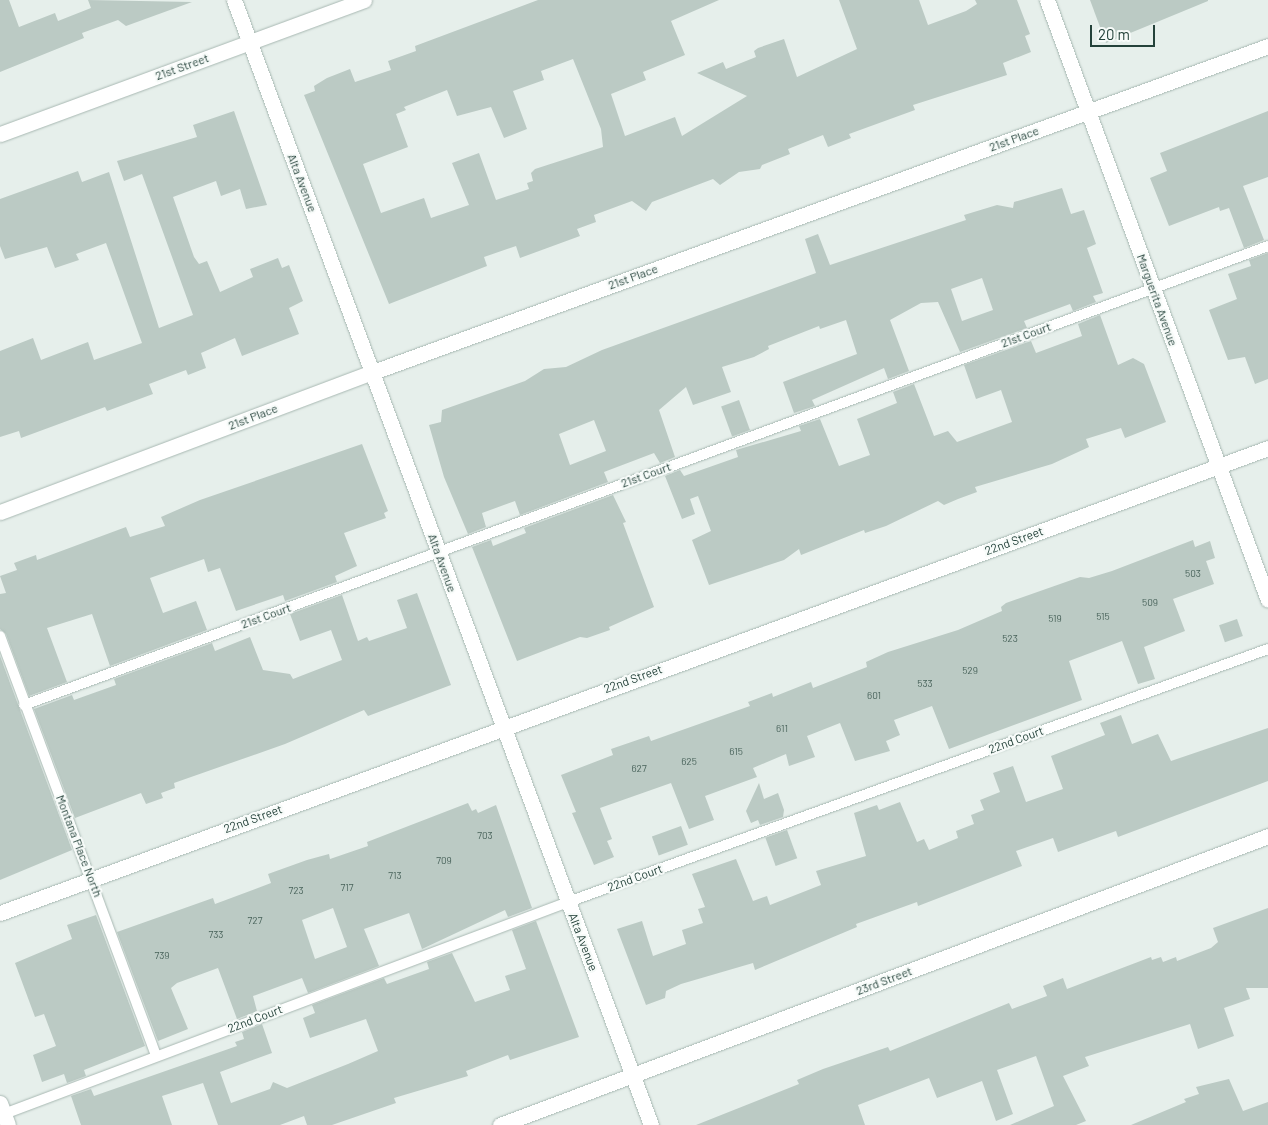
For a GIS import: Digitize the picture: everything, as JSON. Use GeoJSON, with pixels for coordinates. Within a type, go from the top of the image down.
{"type":"FeatureCollection","features":[{"type":"Feature","properties":{"kind":"street","name":"Alta Avenue"},"geometry":{"type":"LineString","coordinates":[[234,0],[651,1125]]}},
{"type":"Feature","properties":{"kind":"street","name":"21st Street"},"geometry":{"type":"LineString","coordinates":[[0,134],[364,0]]}},
{"type":"Feature","properties":{"kind":"street","name":"Marguerita Avenue"},"geometry":{"type":"LineString","coordinates":[[1047,0],[1268,600]]}},
{"type":"Feature","properties":{"kind":"street","name":"21st Place"},"geometry":{"type":"LineString","coordinates":[[0,512],[373,372],[1268,46]]}},
{"type":"Feature","properties":{"kind":"street","name":"22nd Street"},"geometry":{"type":"LineString","coordinates":[[0,913],[503,726],[1268,448]]}},
{"type":"Feature","properties":{"kind":"street","name":"23rd Street"},"geometry":{"type":"LineString","coordinates":[[500,1125],[1268,836]]}},
{"type":"Feature","properties":{"kind":"lane","name":"21st Court"},"geometry":{"type":"LineString","coordinates":[[24,705],[1268,246]]}},
{"type":"Feature","properties":{"kind":"lane","name":"Montana Place North"},"geometry":{"type":"LineString","coordinates":[[0,636],[24,705],[92,878],[156,1056]]}},
{"type":"Feature","properties":{"kind":"lane","name":"22nd Court"},"geometry":{"type":"LineString","coordinates":[[4,1114],[568,902],[1268,649]]}},
{"type":"Feature","properties":{"kind":"building"},"geometry":{"type":"Polygon","coordinates":[[[0,0],[9,0],[19,27],[55,13],[58,21],[91,8],[88,0],[192,2],[126,26],[118,20],[82,33],[84,38],[0,72],[0,0]]]}},
{"type":"Feature","properties":{"kind":"building"},"geometry":{"type":"Polygon","coordinates":[[[538,0],[719,0],[671,21],[685,55],[643,72],[646,80],[611,94],[625,136],[675,117],[682,136],[747,96],[697,73],[723,62],[726,69],[756,57],[754,51],[758,48],[784,39],[797,77],[857,49],[839,0],[919,0],[928,25],[966,11],[977,4],[975,0],[1017,0],[1030,34],[1025,36],[1031,52],[1003,63],[1007,75],[913,105],[915,110],[849,134],[851,138],[828,147],[823,135],[788,149],[790,154],[762,165],[760,169],[739,172],[720,185],[713,179],[652,202],[646,211],[632,201],[594,215],[596,222],[577,229],[580,236],[520,258],[516,246],[484,257],[487,266],[389,304],[304,95],[315,91],[314,86],[327,78],[350,69],[355,82],[391,70],[388,61],[416,51],[415,46],[538,0]],[[573,59],[541,71],[544,80],[513,91],[527,129],[504,138],[491,107],[457,116],[447,90],[404,107],[406,110],[396,114],[408,147],[363,164],[381,213],[424,198],[431,218],[469,205],[452,163],[479,153],[496,200],[529,189],[527,183],[533,181],[531,173],[535,169],[603,147],[601,129],[573,59]]]}},
{"type":"Feature","properties":{"kind":"building"},"geometry":{"type":"Polygon","coordinates":[[[1090,0],[1208,0],[1208,1],[1106,43],[1090,0]]]}},
{"type":"Feature","properties":{"kind":"building"},"geometry":{"type":"Polygon","coordinates":[[[234,111],[267,205],[246,209],[240,189],[221,196],[216,181],[173,197],[194,257],[199,264],[207,261],[220,292],[253,277],[250,269],[278,258],[282,268],[289,265],[303,301],[289,308],[299,334],[242,356],[235,338],[201,353],[206,368],[188,375],[186,370],[149,384],[153,394],[107,411],[105,407],[21,438],[19,431],[0,437],[0,351],[33,338],[41,360],[88,342],[94,360],[142,343],[106,243],[76,254],[79,260],[55,268],[47,247],[5,259],[0,246],[0,199],[78,171],[82,182],[109,172],[159,328],[193,315],[142,174],[124,181],[117,161],[197,137],[193,125],[234,111]]]}},
{"type":"Feature","properties":{"kind":"building"},"geometry":{"type":"Polygon","coordinates":[[[1268,111],[1268,177],[1243,186],[1264,240],[1244,248],[1229,208],[1220,211],[1219,207],[1169,226],[1150,178],[1167,171],[1160,153],[1268,111]]]}},
{"type":"Feature","properties":{"kind":"building"},"geometry":{"type":"Polygon","coordinates":[[[1062,188],[1071,214],[1084,210],[1096,244],[1087,248],[1103,293],[1093,296],[1096,302],[1073,311],[1070,304],[1024,321],[1027,328],[960,352],[938,302],[921,303],[890,320],[909,371],[888,379],[884,368],[812,400],[815,406],[794,413],[783,382],[857,354],[846,320],[820,329],[819,326],[768,346],[769,349],[754,357],[722,367],[731,392],[693,405],[686,387],[659,410],[675,457],[660,463],[654,453],[604,472],[608,482],[520,515],[515,501],[482,513],[486,527],[468,534],[444,477],[429,425],[441,422],[442,410],[525,381],[544,369],[566,367],[602,350],[816,273],[805,239],[818,234],[830,265],[966,220],[964,215],[997,205],[1013,208],[1014,202],[1062,188]],[[982,278],[951,289],[962,321],[993,310],[982,278]],[[594,420],[559,434],[570,465],[606,451],[594,420]]]}},
{"type":"Feature","properties":{"kind":"building"},"geometry":{"type":"Polygon","coordinates":[[[1268,253],[1268,379],[1255,384],[1245,357],[1228,360],[1209,310],[1237,299],[1228,274],[1251,266],[1249,260],[1268,253]]]}},
{"type":"Feature","properties":{"kind":"building"},"geometry":{"type":"Polygon","coordinates":[[[1100,315],[1118,365],[1133,358],[1144,364],[1166,422],[1125,438],[1121,428],[1086,439],[1089,447],[1052,464],[975,487],[977,492],[944,505],[938,501],[886,526],[865,533],[864,530],[801,555],[799,549],[784,560],[709,585],[692,540],[711,531],[698,496],[690,499],[695,514],[682,519],[665,476],[680,470],[684,476],[738,457],[736,450],[801,431],[799,426],[820,419],[839,466],[870,455],[857,419],[897,403],[893,392],[914,384],[934,436],[948,431],[957,442],[1012,422],[1001,390],[976,399],[964,365],[1031,341],[1036,353],[1082,336],[1078,324],[1100,315]]]}},
{"type":"Feature","properties":{"kind":"building"},"geometry":{"type":"Polygon","coordinates":[[[739,400],[750,430],[732,437],[721,406],[739,400]]]}},
{"type":"Feature","properties":{"kind":"building"},"geometry":{"type":"Polygon","coordinates":[[[362,444],[388,511],[384,513],[386,518],[344,533],[357,566],[335,576],[337,582],[285,601],[283,595],[236,611],[220,568],[208,572],[204,559],[150,578],[163,613],[196,601],[207,630],[110,666],[92,614],[47,628],[67,682],[29,696],[6,634],[0,629],[0,594],[6,593],[0,576],[17,570],[14,563],[36,555],[37,560],[126,527],[130,537],[165,526],[161,517],[200,500],[362,444]]]}},
{"type":"Feature","properties":{"kind":"building"},"geometry":{"type":"Polygon","coordinates":[[[613,495],[626,522],[623,523],[654,607],[609,627],[610,630],[587,638],[580,637],[517,661],[472,547],[491,540],[493,546],[526,533],[524,528],[613,495]]]}},
{"type":"Feature","properties":{"kind":"building"},"geometry":{"type":"Polygon","coordinates":[[[1193,540],[1195,547],[1210,541],[1215,558],[1206,561],[1214,584],[1173,599],[1185,631],[1144,647],[1155,679],[1138,684],[1122,641],[1069,661],[1082,700],[949,749],[932,706],[894,720],[900,735],[886,741],[890,751],[855,761],[840,723],[807,736],[815,757],[789,766],[786,754],[753,768],[757,777],[705,796],[714,820],[689,829],[671,783],[600,808],[612,839],[607,841],[614,857],[594,865],[572,813],[576,812],[561,775],[613,755],[611,749],[649,736],[651,741],[750,706],[748,702],[772,693],[773,697],[811,682],[813,688],[867,667],[866,662],[888,652],[958,630],[1002,611],[1001,607],[1006,603],[1080,577],[1089,578],[1112,571],[1193,540]]]}},
{"type":"Feature","properties":{"kind":"building"},"geometry":{"type":"Polygon","coordinates":[[[417,593],[451,685],[368,716],[364,710],[285,744],[174,783],[175,788],[161,793],[163,798],[146,804],[141,793],[75,818],[34,709],[72,695],[74,700],[116,685],[114,679],[212,643],[215,651],[250,637],[263,670],[290,674],[293,679],[342,660],[331,630],[300,641],[290,614],[342,595],[358,641],[367,637],[369,641],[407,628],[397,600],[417,593]]]}},
{"type":"Feature","properties":{"kind":"building"},"geometry":{"type":"Polygon","coordinates":[[[1237,619],[1243,636],[1225,642],[1219,625],[1237,619]]]}},
{"type":"Feature","properties":{"kind":"building"},"geometry":{"type":"Polygon","coordinates":[[[0,656],[72,850],[0,880],[0,656]]]}},
{"type":"Feature","properties":{"kind":"building"},"geometry":{"type":"Polygon","coordinates":[[[1121,715],[1132,744],[1158,734],[1171,761],[1268,728],[1268,781],[1118,837],[1116,831],[1058,852],[1053,838],[1016,851],[1022,866],[918,906],[917,902],[856,924],[857,927],[755,970],[753,963],[681,984],[666,991],[665,998],[646,1005],[617,929],[642,921],[653,956],[686,944],[682,930],[703,923],[698,909],[705,907],[692,874],[736,859],[753,901],[767,896],[770,905],[821,885],[816,871],[866,856],[854,813],[877,805],[879,810],[900,802],[917,842],[924,839],[929,850],[958,838],[956,831],[974,824],[971,815],[984,810],[980,800],[1000,792],[993,773],[1013,766],[1026,802],[1063,789],[1051,756],[1105,735],[1100,723],[1121,715]]]}},
{"type":"Feature","properties":{"kind":"building"},"geometry":{"type":"Polygon","coordinates":[[[759,783],[764,799],[778,793],[784,810],[783,817],[760,825],[758,820],[751,823],[746,811],[759,783]]]}},
{"type":"Feature","properties":{"kind":"building"},"geometry":{"type":"Polygon","coordinates":[[[468,803],[472,811],[476,809],[478,813],[496,805],[532,908],[508,917],[505,910],[422,949],[409,913],[364,929],[379,966],[308,993],[302,978],[253,996],[257,1011],[237,1019],[218,968],[177,983],[171,988],[188,1029],[158,1041],[117,932],[213,898],[215,904],[271,883],[268,874],[329,854],[330,859],[368,846],[367,842],[468,803]],[[333,908],[302,920],[315,959],[347,947],[333,908]]]}},
{"type":"Feature","properties":{"kind":"building"},"geometry":{"type":"Polygon","coordinates":[[[681,826],[688,845],[659,855],[652,837],[681,826]]]}},
{"type":"Feature","properties":{"kind":"building"},"geometry":{"type":"Polygon","coordinates":[[[787,830],[797,858],[776,866],[765,838],[787,830]]]}},
{"type":"Feature","properties":{"kind":"building"},"geometry":{"type":"Polygon","coordinates":[[[1268,908],[1268,988],[1246,988],[1250,999],[1224,1008],[1234,1036],[1198,1049],[1190,1024],[1085,1057],[1089,1066],[1063,1076],[1086,1121],[1076,1125],[1010,1125],[1054,1106],[1036,1056],[997,1070],[1013,1114],[996,1121],[982,1081],[937,1098],[929,1078],[858,1105],[865,1125],[696,1125],[799,1084],[797,1080],[823,1069],[888,1047],[890,1051],[1009,1003],[1012,1009],[1047,996],[1043,986],[1063,978],[1067,989],[1151,957],[1152,960],[1161,957],[1163,962],[1176,957],[1177,961],[1211,948],[1218,942],[1213,928],[1268,908]]]}},
{"type":"Feature","properties":{"kind":"building"},"geometry":{"type":"Polygon","coordinates":[[[96,915],[145,1046],[84,1070],[86,1076],[67,1083],[64,1074],[42,1082],[33,1055],[56,1046],[44,1014],[35,1017],[15,963],[72,939],[67,925],[96,915]]]}},
{"type":"Feature","properties":{"kind":"building"},"geometry":{"type":"Polygon","coordinates":[[[536,921],[579,1037],[510,1060],[508,1055],[466,1071],[468,1076],[394,1098],[396,1103],[332,1125],[307,1125],[304,1116],[280,1125],[218,1125],[203,1083],[162,1096],[172,1125],[81,1125],[71,1096],[91,1089],[94,1096],[237,1046],[235,1042],[244,1039],[242,1032],[262,1024],[272,1053],[220,1072],[231,1103],[270,1089],[273,1082],[287,1088],[378,1051],[366,1019],[310,1038],[303,1018],[315,1013],[312,1005],[384,978],[387,984],[429,969],[427,962],[452,953],[475,1002],[510,990],[505,976],[526,969],[512,930],[536,921]]]}},
{"type":"Feature","properties":{"kind":"building"},"geometry":{"type":"Polygon","coordinates":[[[1229,1079],[1243,1111],[1268,1102],[1268,1125],[1131,1125],[1186,1102],[1184,1099],[1199,1094],[1196,1087],[1229,1079]]]}}]}
